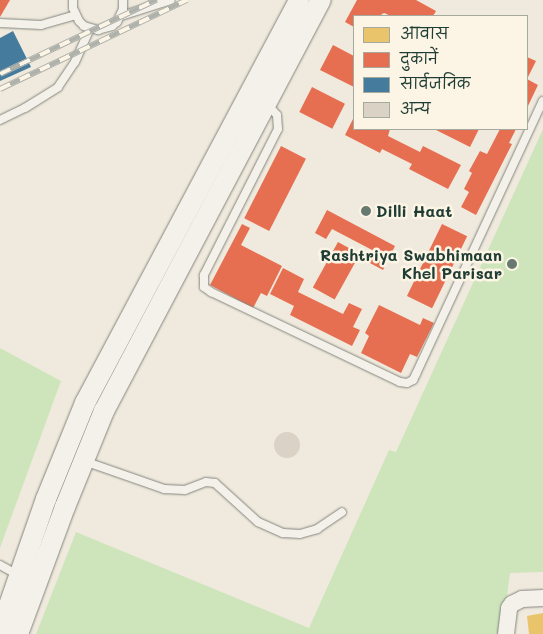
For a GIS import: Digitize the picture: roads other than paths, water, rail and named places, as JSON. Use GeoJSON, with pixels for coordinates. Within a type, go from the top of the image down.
{"type":"FeatureCollection","features":[{"type":"Feature","properties":{"kind":"street"},"geometry":{"type":"LineString","coordinates":[[18,634],[74,457],[85,403],[300,0]]}},
{"type":"Feature","properties":{"kind":"street"},"geometry":{"type":"LineString","coordinates":[[0,631],[20,575],[74,457],[104,411],[321,0]]}},
{"type":"Feature","properties":{"kind":"street"},"geometry":{"type":"LineString","coordinates":[[142,295],[160,304]]}},
{"type":"Feature","properties":{"kind":"street"},"geometry":{"type":"LineString","coordinates":[[506,634],[509,608],[512,604],[522,599],[543,598]]}},
{"type":"Feature","properties":{"kind":"lane"},"geometry":{"type":"LineString","coordinates":[[73,0],[75,15],[84,26],[98,30],[112,26],[121,16],[171,0]]}},
{"type":"Feature","properties":{"kind":"lane"},"geometry":{"type":"LineString","coordinates":[[121,16],[123,0]]}},
{"type":"Feature","properties":{"kind":"lane"},"geometry":{"type":"LineString","coordinates":[[0,23],[41,24],[75,15]]}},
{"type":"Feature","properties":{"kind":"lane"},"geometry":{"type":"LineString","coordinates":[[0,120],[25,108],[58,87],[75,62],[90,29]]}},
{"type":"Feature","properties":{"kind":"lane"},"geometry":{"type":"LineString","coordinates":[[266,103],[278,115],[278,129],[204,275],[204,286],[210,292],[400,382],[407,383],[413,380],[416,374],[543,101]]}},
{"type":"Feature","properties":{"kind":"lane"},"geometry":{"type":"LineString","coordinates":[[74,457],[164,489],[185,490],[206,482],[215,483],[258,522],[283,533],[300,534],[318,529],[342,512]]}},
{"type":"Feature","properties":{"kind":"lane"},"geometry":{"type":"LineString","coordinates":[[0,565],[20,575]]}},
{"type":"Feature","properties":{"kind":"railway"},"geometry":{"type":"LineString","coordinates":[[0,74],[156,0]]}},
{"type":"Feature","properties":{"kind":"railway"},"geometry":{"type":"LineString","coordinates":[[0,89],[187,0]]}},
{"type":"Feature","properties":{"kind":"place","name":"Dilli Haat"},"geometry":{"type":"Point","coordinates":[366,211]}},
{"type":"Feature","properties":{"kind":"place","name":"Rashtriya Swabhimaan Khel Parisar"},"geometry":{"type":"Point","coordinates":[512,264]}}]}
